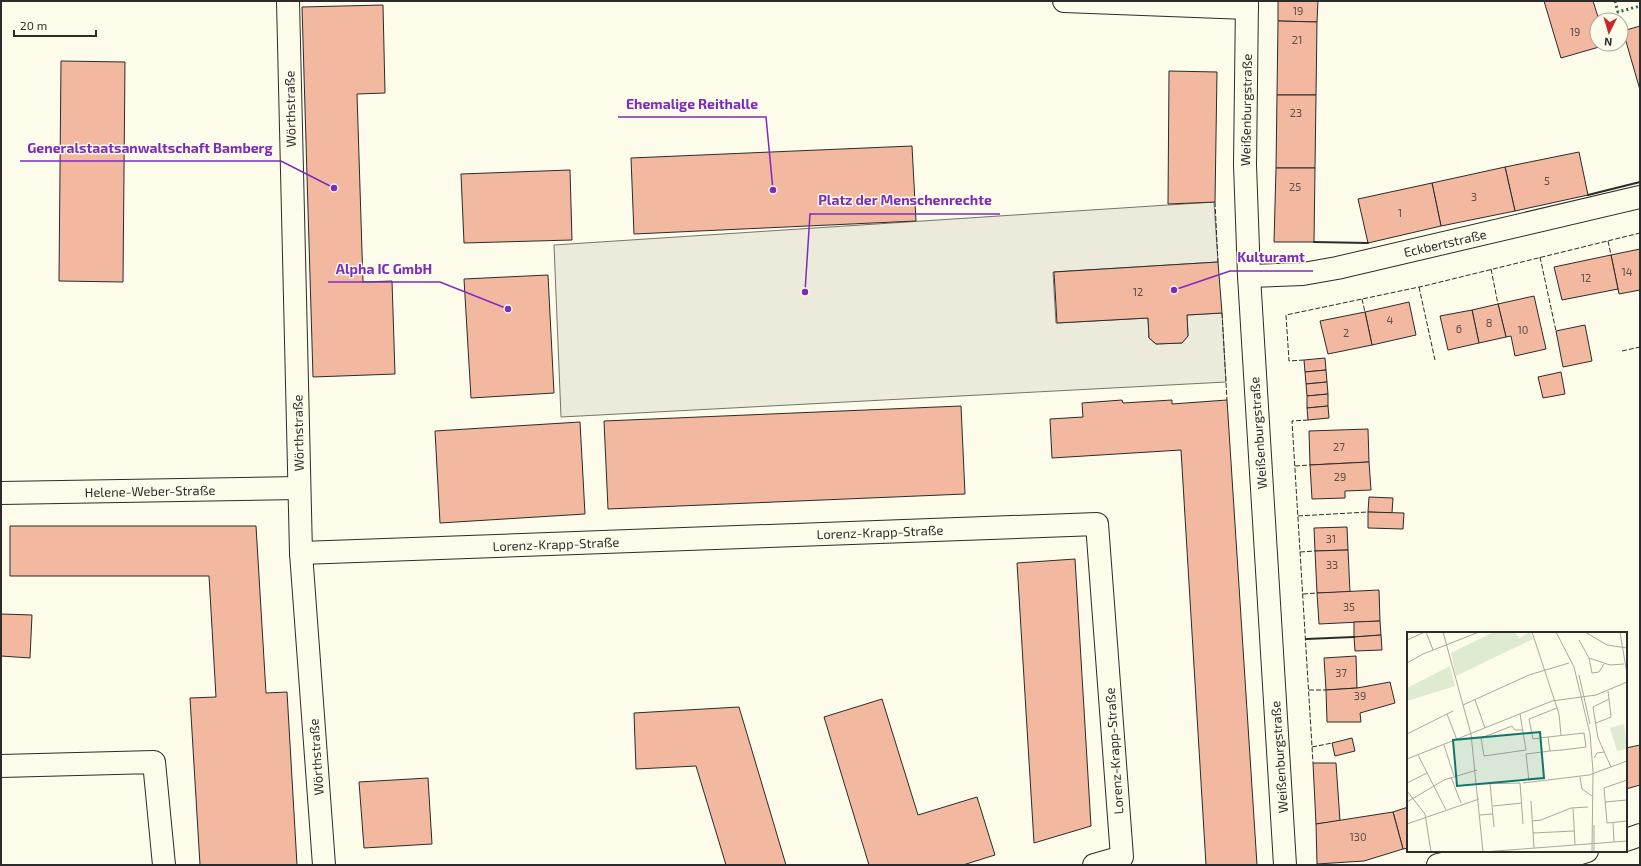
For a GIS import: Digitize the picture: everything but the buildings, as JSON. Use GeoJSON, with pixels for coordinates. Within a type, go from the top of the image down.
{"type":"FeatureCollection","features":[{"type":"Feature","properties":{"kind":"street","name":"Wörthstraße"},"geometry":{"type":"LineString","coordinates":[[288,1],[301,553],[324,865]]}},
{"type":"Feature","properties":{"kind":"street"},"geometry":{"type":"LineString","coordinates":[[1064,1],[1247,5]]}},
{"type":"Feature","properties":{"kind":"street","name":"Weißenburgstraße"},"geometry":{"type":"LineString","coordinates":[[1247,5],[1245,165],[1249,276],[1286,865]]}},
{"type":"Feature","properties":{"kind":"street","name":"Eckbertstraße"},"geometry":{"type":"LineString","coordinates":[[1249,276],[1303,274],[1337,268],[1640,197]]}},
{"type":"Feature","properties":{"kind":"street","name":"Helene-Weber-Straße"},"geometry":{"type":"LineString","coordinates":[[1,493],[299,488]]}},
{"type":"Feature","properties":{"kind":"street","name":"Lorenz-Krapp-Straße"},"geometry":{"type":"LineString","coordinates":[[301,553],[1097,524],[1122,857],[1094,865]]}},
{"type":"Feature","properties":{"kind":"street"},"geometry":{"type":"LineString","coordinates":[[1,766],[154,762],[164,865]]}},
{"type":"Feature","properties":{"kind":"street"},"geometry":{"type":"LineString","coordinates":[[1627,840],[1640,836]]}},
{"type":"Feature","properties":{"kind":"street"},"geometry":{"type":"LineString","coordinates":[[1543,865],[1567,861],[1585,852]]}},
{"type":"Feature","properties":{"kind":"street"},"geometry":{"type":"LineString","coordinates":[[1438,865],[1484,855],[1567,861]]}},
{"type":"Feature","properties":{"kind":"shaded area"},"geometry":{"type":"Polygon","coordinates":[[[1214,202],[1218,262],[1053,272],[1056,323],[1148,318],[1149,338],[1156,344],[1182,343],[1188,336],[1187,315],[1222,313],[1226,382],[561,417],[554,245],[1214,202]]]}},
{"type":"Feature","properties":{"kind":"hedge"},"geometry":{"type":"LineString","coordinates":[[1615,1],[1618,12],[1640,6]]}},
{"type":"Feature","properties":{"kind":"fence"},"geometry":{"type":"LineString","coordinates":[[1215,202],[1218,262]]}},
{"type":"Feature","properties":{"kind":"fence"},"geometry":{"type":"LineString","coordinates":[[1304,360],[1289,361],[1286,315],[1424,286],[1640,233]]}},
{"type":"Feature","properties":{"kind":"fence"},"geometry":{"type":"LineString","coordinates":[[1608,241],[1611,255]]}},
{"type":"Feature","properties":{"kind":"fence"},"geometry":{"type":"LineString","coordinates":[[1540,257],[1556,331]]}},
{"type":"Feature","properties":{"kind":"fence"},"geometry":{"type":"LineString","coordinates":[[1491,269],[1498,304]]}},
{"type":"Feature","properties":{"kind":"fence"},"geometry":{"type":"LineString","coordinates":[[1419,287],[1435,360]]}},
{"type":"Feature","properties":{"kind":"fence"},"geometry":{"type":"LineString","coordinates":[[1362,299],[1365,312]]}},
{"type":"Feature","properties":{"kind":"fence"},"geometry":{"type":"LineString","coordinates":[[1222,313],[1227,400]]}},
{"type":"Feature","properties":{"kind":"fence"},"geometry":{"type":"LineString","coordinates":[[1622,351],[1640,347]]}},
{"type":"Feature","properties":{"kind":"fence"},"geometry":{"type":"LineString","coordinates":[[1308,420],[1292,421],[1313,763]]}},
{"type":"Feature","properties":{"kind":"fence"},"geometry":{"type":"LineString","coordinates":[[1295,466],[1310,465]]}},
{"type":"Feature","properties":{"kind":"fence"},"geometry":{"type":"LineString","coordinates":[[1298,516],[1368,512]]}},
{"type":"Feature","properties":{"kind":"fence"},"geometry":{"type":"LineString","coordinates":[[1300,552],[1315,551]]}},
{"type":"Feature","properties":{"kind":"fence"},"geometry":{"type":"LineString","coordinates":[[1303,594],[1317,593]]}},
{"type":"Feature","properties":{"kind":"fence"},"geometry":{"type":"LineString","coordinates":[[1309,690],[1326,690]]}},
{"type":"Feature","properties":{"kind":"fence"},"geometry":{"type":"LineString","coordinates":[[1312,747],[1332,743]]}},
{"type":"Feature","properties":{"kind":"wall"},"geometry":{"type":"LineString","coordinates":[[1588,195],[1640,182]]}},
{"type":"Feature","properties":{"kind":"wall"},"geometry":{"type":"LineString","coordinates":[[1314,242],[1368,243]]}},
{"type":"Feature","properties":{"kind":"wall"},"geometry":{"type":"LineString","coordinates":[[1306,639],[1354,637]]}},
{"type":"Feature","properties":{"kind":"place","name":"Generalstaatsanwaltschaft Bamberg"},"geometry":{"type":"Point","coordinates":[334,188]}},
{"type":"Feature","properties":{"kind":"place","name":"Ehemalige Reithalle"},"geometry":{"type":"Point","coordinates":[773,190]}},
{"type":"Feature","properties":{"kind":"place","name":"Kulturamt"},"geometry":{"type":"Point","coordinates":[1174,290]}},
{"type":"Feature","properties":{"kind":"place","name":"Platz der Menschenrechte"},"geometry":{"type":"Point","coordinates":[805,292]}},
{"type":"Feature","properties":{"kind":"place","name":"Alpha IC GmbH"},"geometry":{"type":"Point","coordinates":[508,309]}}]}
